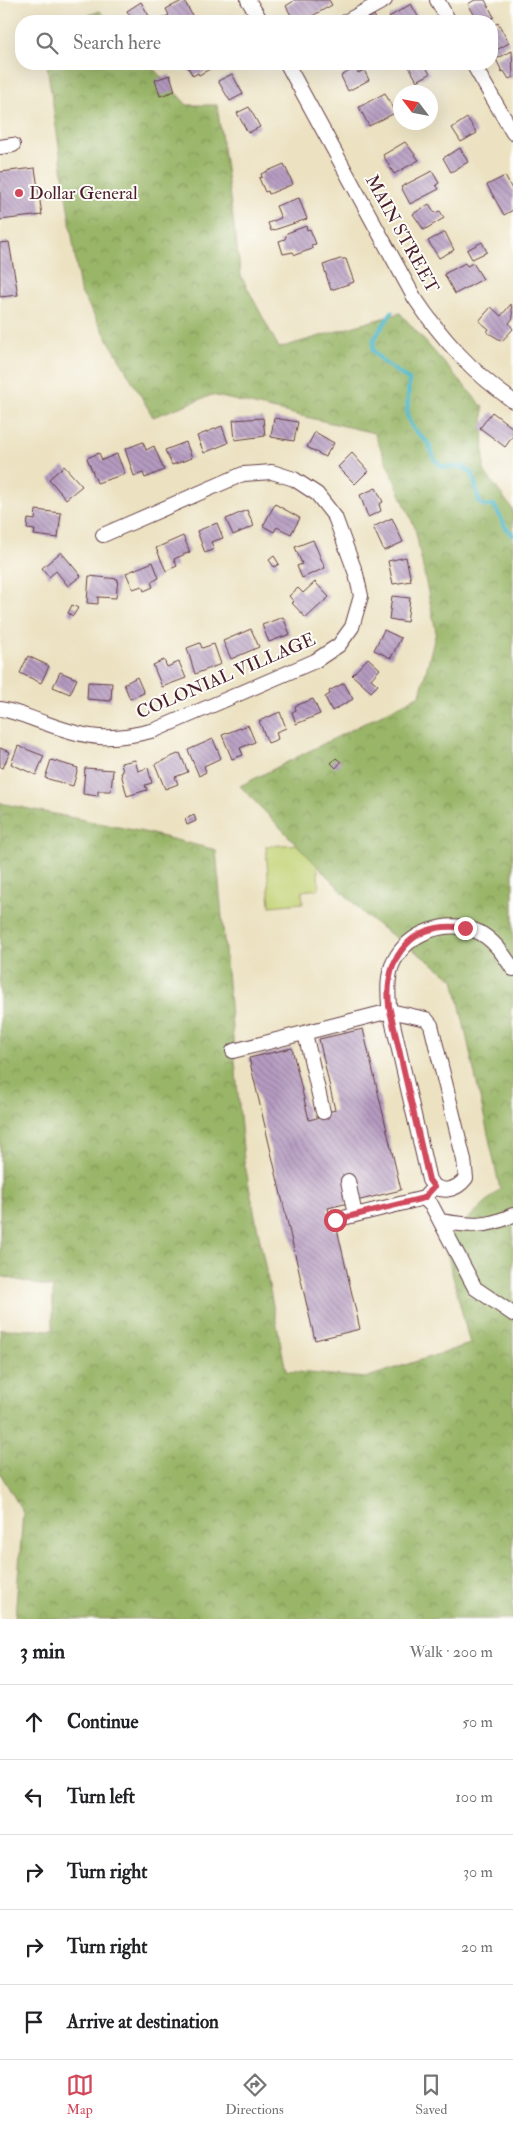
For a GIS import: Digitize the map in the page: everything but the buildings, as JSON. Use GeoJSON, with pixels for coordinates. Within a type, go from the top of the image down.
{"type":"FeatureCollection","features":[{"type":"Feature","properties":{"kind":"street"},"geometry":{"type":"LineString","coordinates":[[248,0],[257,15]]}},
{"type":"Feature","properties":{"kind":"street"},"geometry":{"type":"LineString","coordinates":[[357,15],[385,0]]}},
{"type":"Feature","properties":{"kind":"street"},"geometry":{"type":"LineString","coordinates":[[437,0],[446,15]]}},
{"type":"Feature","properties":{"kind":"street","name":"MAIN STREET"},"geometry":{"type":"LineString","coordinates":[[290,70],[414,297],[438,332],[485,381],[513,401]]}},
{"type":"Feature","properties":{"kind":"street"},"geometry":{"type":"LineString","coordinates":[[476,70],[513,133]]}},
{"type":"Feature","properties":{"kind":"street","name":"COLONIAL VILLAGE"},"geometry":{"type":"LineString","coordinates":[[0,709],[72,733],[96,738],[136,735],[155,730],[315,661],[339,646],[357,613],[361,596],[356,574],[335,517],[316,494],[294,479],[272,472],[243,474],[103,535]]}},
{"type":"Feature","properties":{"kind":"street"},"geometry":{"type":"LineString","coordinates":[[233,1051],[390,1011],[426,1019],[430,1025],[466,1178],[453,1189],[441,1190],[434,1187],[429,1180],[390,1011],[388,986],[393,962],[402,948],[428,929],[451,926],[477,931],[502,952],[513,969]]}},
{"type":"Feature","properties":{"kind":"street"},"geometry":{"type":"LineString","coordinates":[[305,1033],[323,1112]]}},
{"type":"Feature","properties":{"kind":"street"},"geometry":{"type":"LineString","coordinates":[[348,1181],[355,1215]]}},
{"type":"Feature","properties":{"kind":"street"},"geometry":{"type":"LineString","coordinates":[[335,1220],[424,1198],[434,1187]]}},
{"type":"Feature","properties":{"kind":"street"},"geometry":{"type":"LineString","coordinates":[[424,1198],[432,1206],[475,1288],[513,1314]]}},
{"type":"Feature","properties":{"kind":"street"},"geometry":{"type":"LineString","coordinates":[[440,1221],[471,1226],[495,1224],[513,1215]]}},
{"type":"Feature","properties":{"kind":"green space"},"geometry":{"type":"Polygon","coordinates":[[[100,11],[104,15],[89,15],[100,11]]]}},
{"type":"Feature","properties":{"kind":"green space"},"geometry":{"type":"Polygon","coordinates":[[[48,70],[155,70],[187,105],[217,105],[241,276],[279,348],[400,313],[483,407],[484,471],[513,510],[513,1006],[510,1011],[513,1017],[513,1619],[15,1619],[23,1512],[0,1473],[0,1329],[53,1330],[53,1288],[0,1276],[0,803],[148,833],[216,850],[244,1160],[286,1371],[365,1378],[470,1344],[444,1241],[500,1189],[454,979],[368,918],[240,786],[420,695],[436,632],[415,528],[374,433],[212,395],[153,417],[80,291],[48,70]]]}},
{"type":"Feature","properties":{"kind":"green space"},"geometry":{"type":"Polygon","coordinates":[[[316,843],[319,889],[302,891],[303,903],[270,906],[266,846],[316,843]]]}},
{"type":"Feature","properties":{"kind":"waterway"},"geometry":{"type":"LineString","coordinates":[[392,312],[374,339],[373,350],[383,362],[409,380],[407,415],[412,427],[429,444],[434,459],[442,467],[463,467],[473,474],[479,502],[485,506],[494,505],[506,528],[513,535]]}},
{"type":"Feature","properties":{"kind":"place","name":"Dollar General"},"geometry":{"type":"Point","coordinates":[19,193]}},
{"type":"Feature","properties":{"kind":"route"},"geometry":{"type":"LineString","coordinates":[[335,1220],[424,1198],[434,1187],[429,1180],[389,1006],[389,977],[393,962],[402,948],[428,929],[451,926],[465,928]]}}]}
